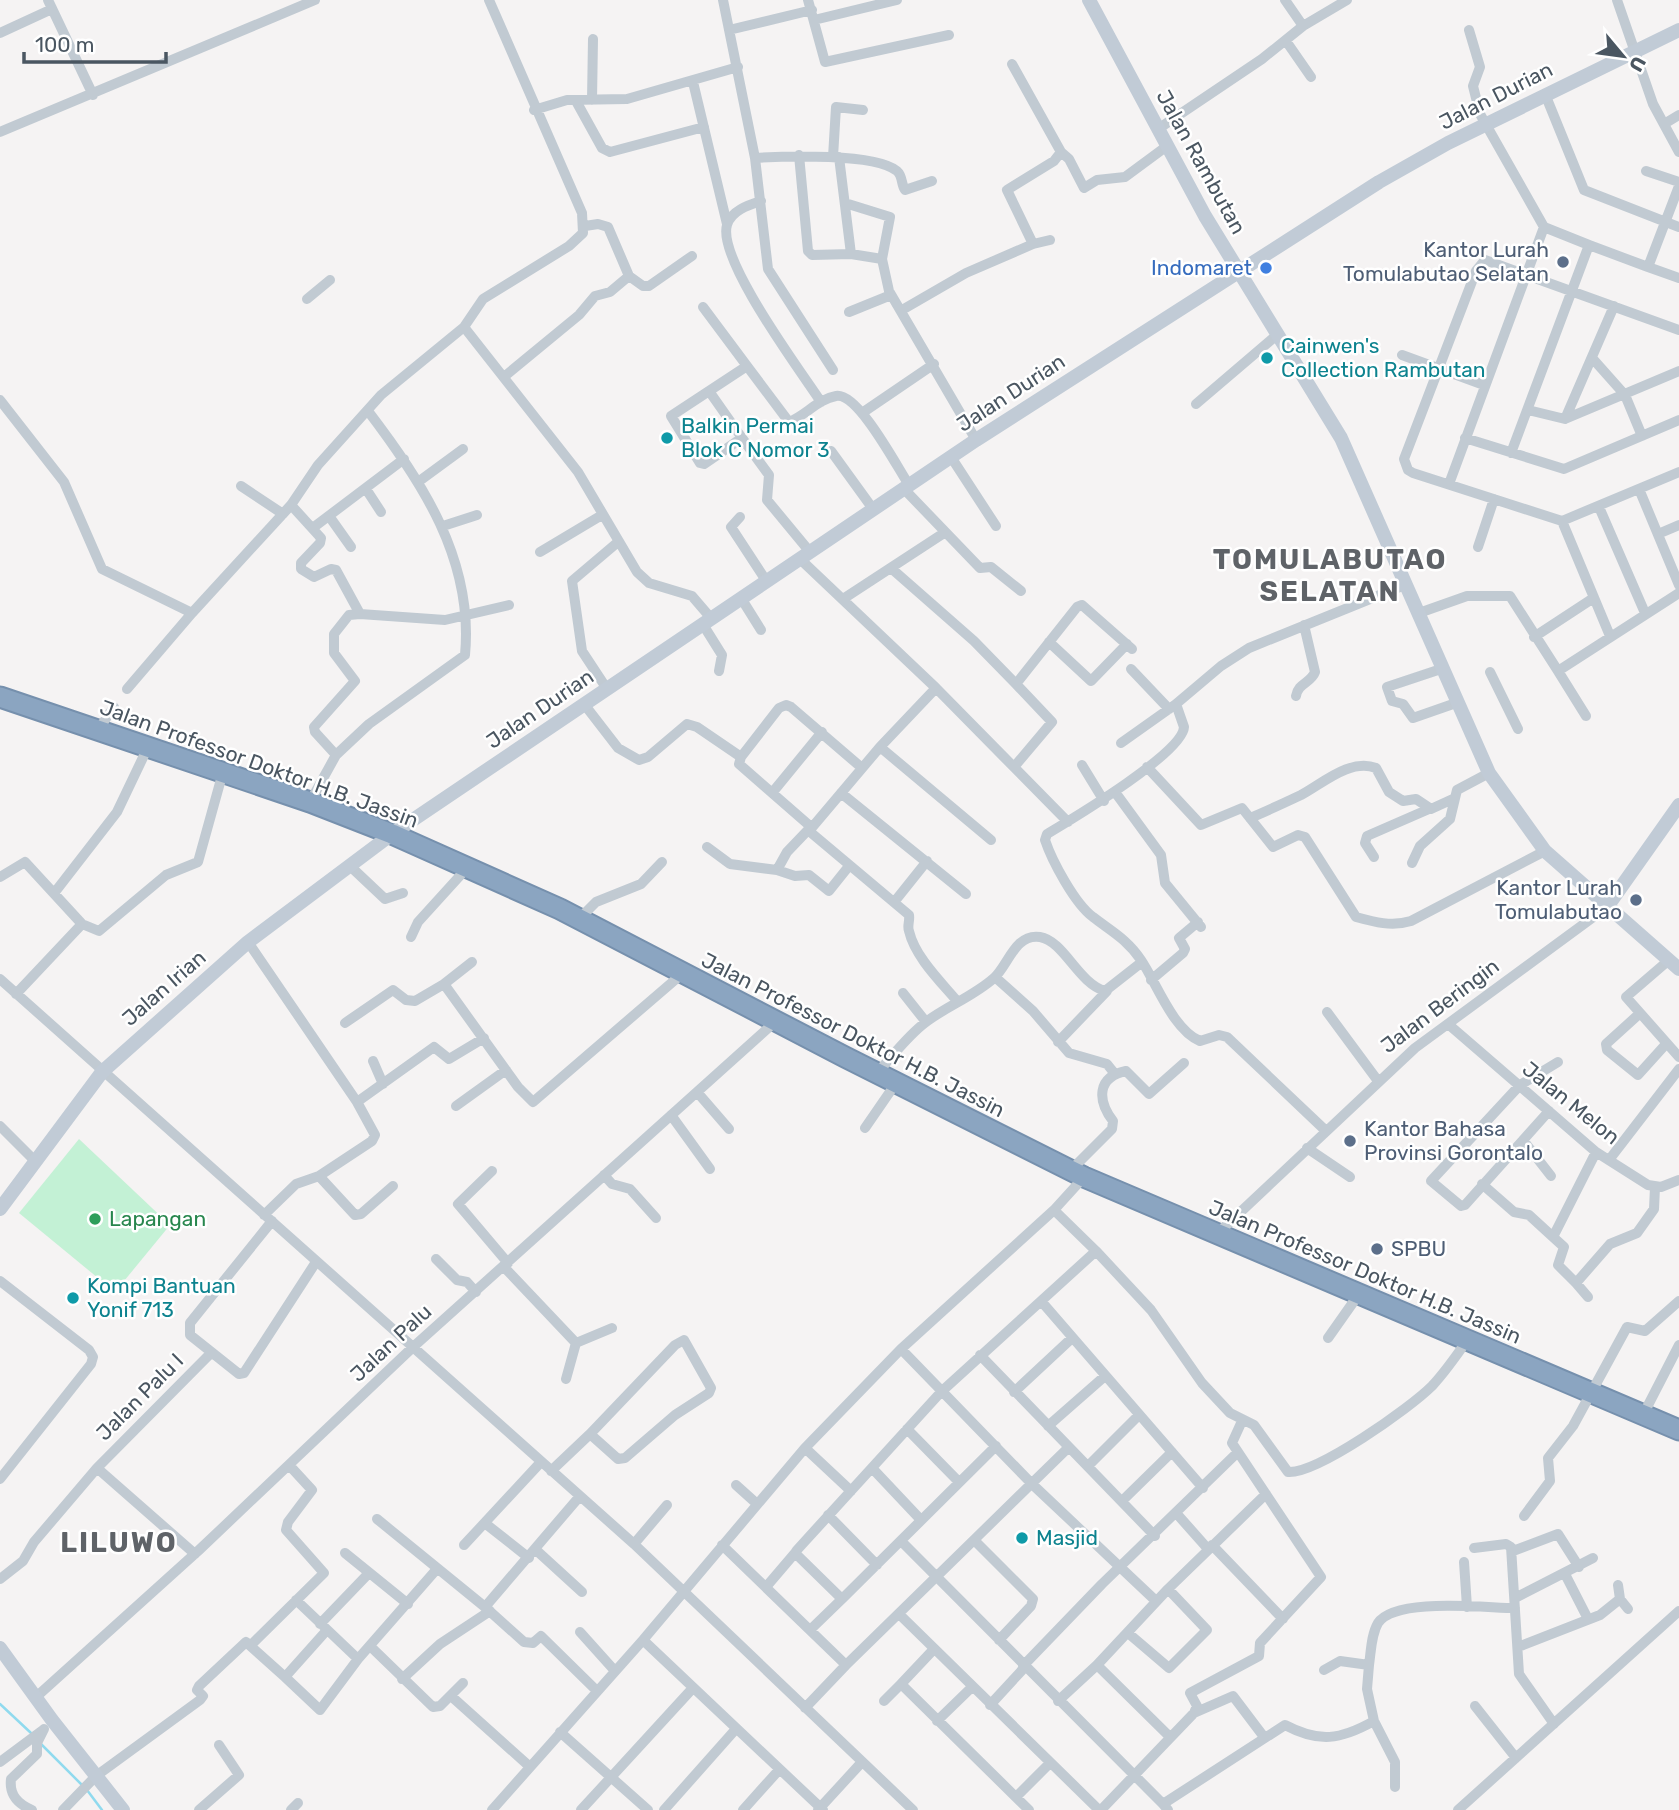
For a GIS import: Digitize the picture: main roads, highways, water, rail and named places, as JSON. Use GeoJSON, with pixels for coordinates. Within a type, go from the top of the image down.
{"type":"FeatureCollection","features":[{"type":"Feature","properties":{"kind":"highway","name":"Jalan Professor Doktor H.B. Jassin"},"geometry":{"type":"LineString","coordinates":[[0,697],[310,802],[392,834],[579,919],[1077,1173],[1216,1235],[1679,1430]]}},
{"type":"Feature","properties":{"kind":"waterway"},"geometry":{"type":"LineString","coordinates":[[0,1704],[31,1733]]}},
{"type":"Feature","properties":{"kind":"waterway"},"geometry":{"type":"LineString","coordinates":[[40,1743],[82,1785]]}},
{"type":"Feature","properties":{"kind":"waterway"},"geometry":{"type":"LineString","coordinates":[[87,1790],[102,1810]]}},
{"type":"Feature","properties":{"kind":"place","name":"Kantor Lurah Tomulabutao Selatan"},"geometry":{"type":"Point","coordinates":[1563,262]}},
{"type":"Feature","properties":{"kind":"place","name":"Indomaret"},"geometry":{"type":"Point","coordinates":[1266,268]}},
{"type":"Feature","properties":{"kind":"place","name":"Cainwen's Collection Rambutan"},"geometry":{"type":"Point","coordinates":[1267,358]}},
{"type":"Feature","properties":{"kind":"place","name":"Balkin Permai Blok C Nomor 3"},"geometry":{"type":"Point","coordinates":[667,438]}},
{"type":"Feature","properties":{"kind":"place","name":"Kantor Lurah Tomulabutao"},"geometry":{"type":"Point","coordinates":[1636,900]}},
{"type":"Feature","properties":{"kind":"place","name":"Kantor Bahasa Provinsi Gorontalo"},"geometry":{"type":"Point","coordinates":[1350,1141]}},
{"type":"Feature","properties":{"kind":"place","name":"Lapangan"},"geometry":{"type":"Point","coordinates":[95,1219]}},
{"type":"Feature","properties":{"kind":"place","name":"SPBU"},"geometry":{"type":"Point","coordinates":[1377,1249]}},
{"type":"Feature","properties":{"kind":"place","name":"Kompi Bantuan Yonif 713"},"geometry":{"type":"Point","coordinates":[73,1298]}},
{"type":"Feature","properties":{"kind":"place","name":"Masjid"},"geometry":{"type":"Point","coordinates":[1022,1538]}},
{"type":"Feature","properties":{"kind":"district","name":"TOMULABUTAO SELATAN"},"geometry":{"type":"Point","coordinates":[1330,575]}},
{"type":"Feature","properties":{"kind":"district","name":"LILUWO"},"geometry":{"type":"Point","coordinates":[119,1542]}}]}
